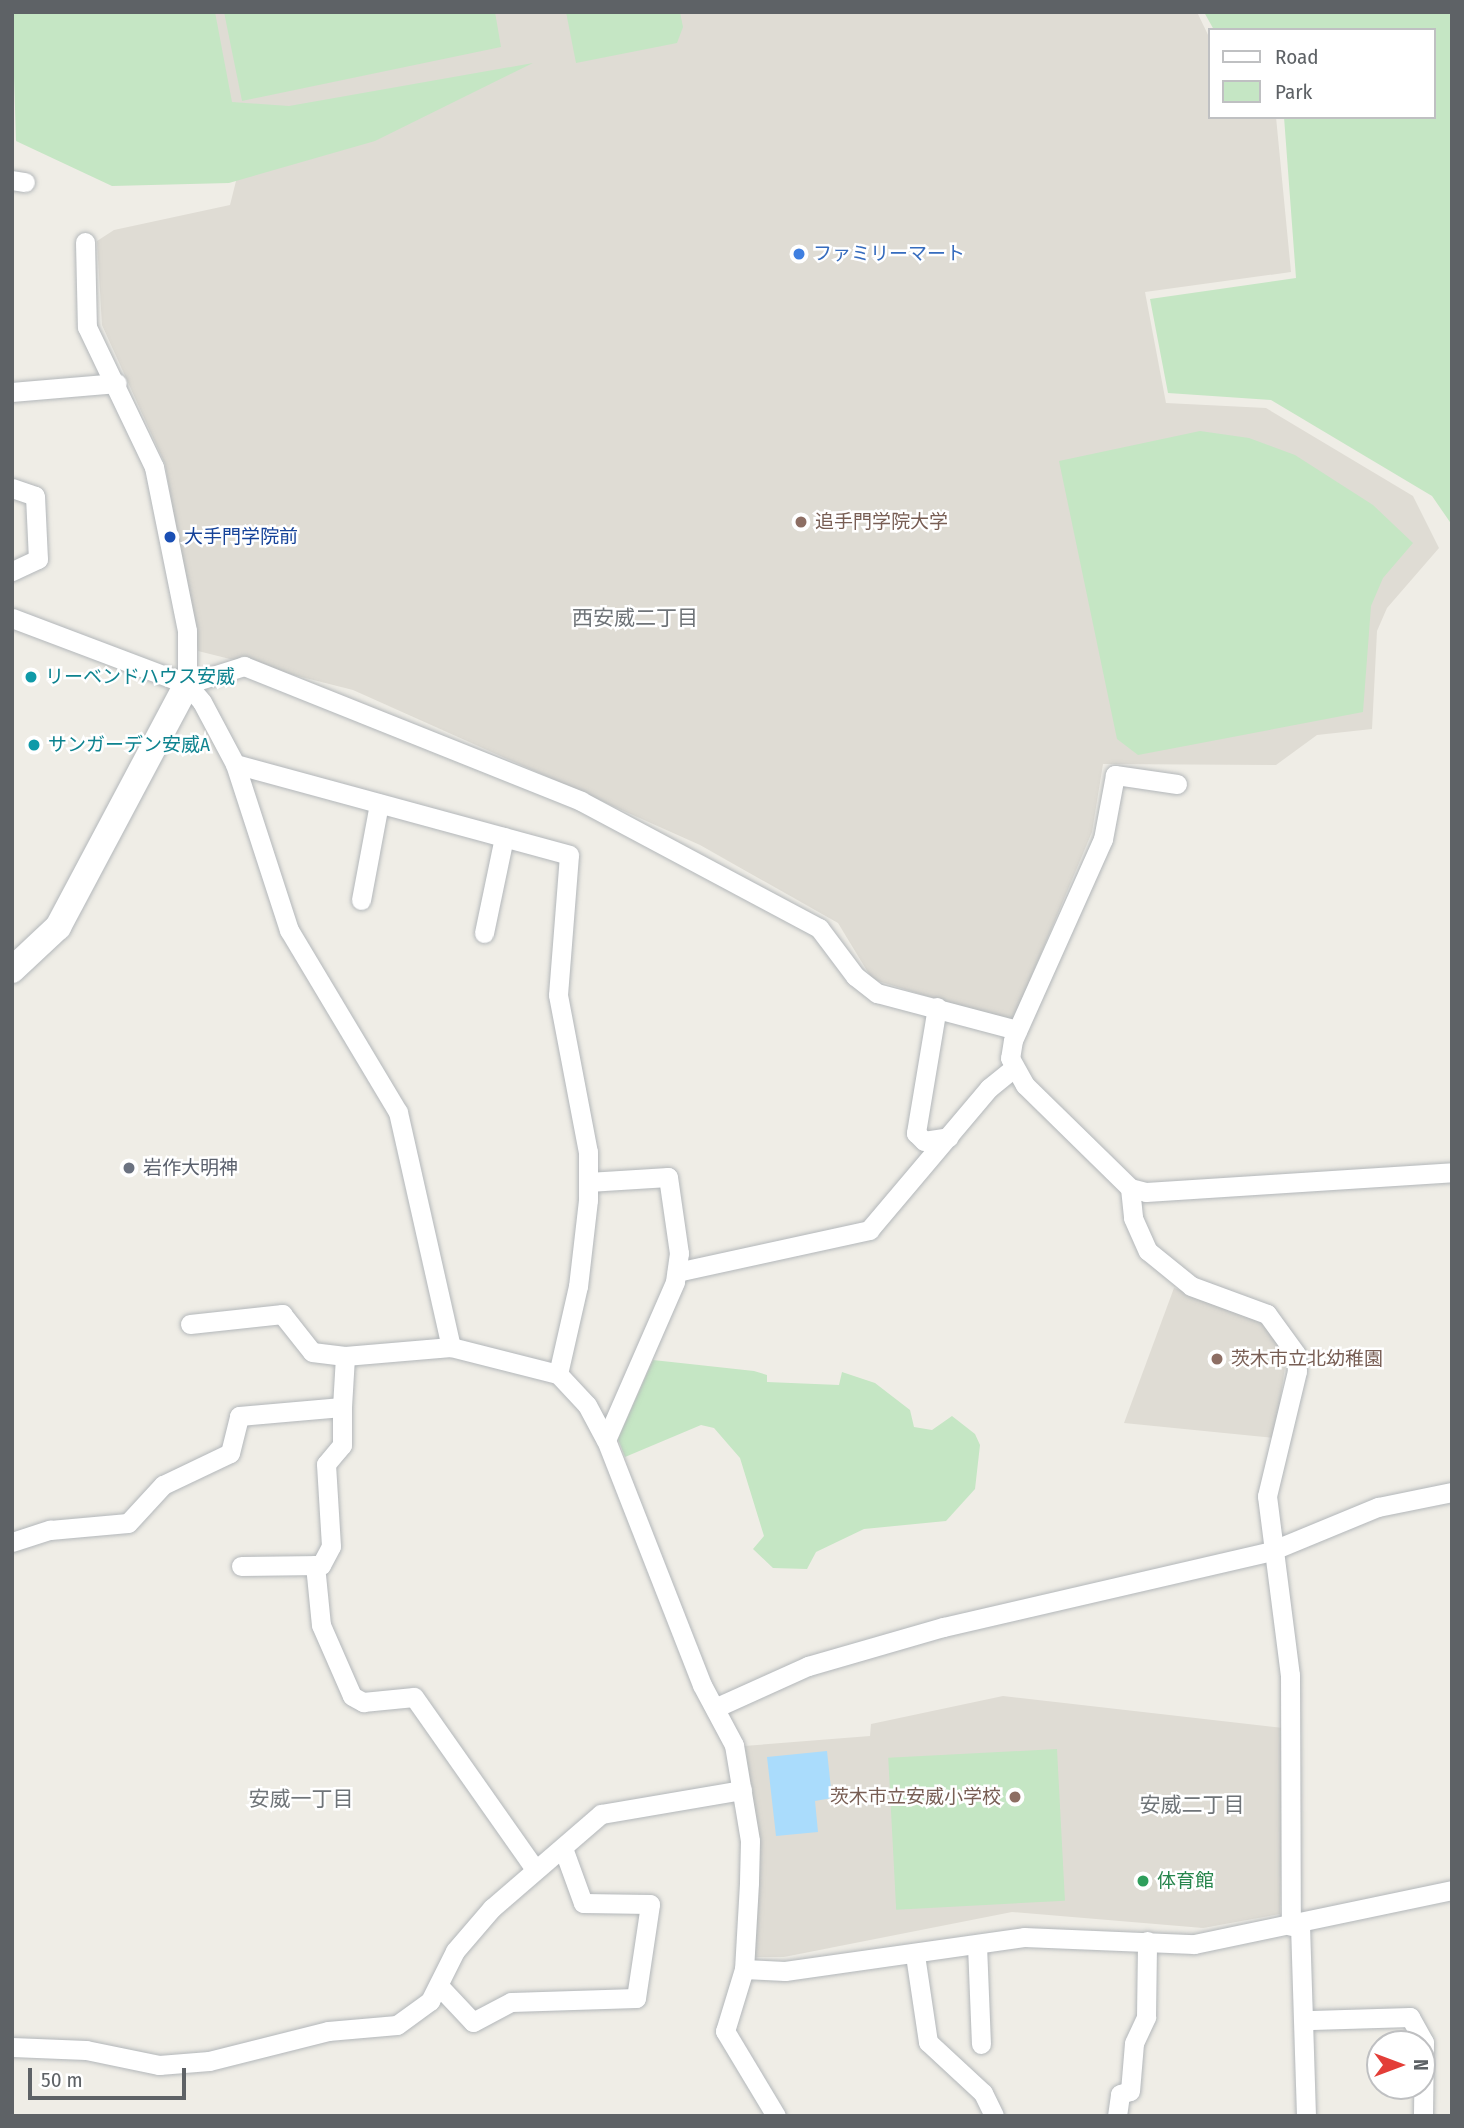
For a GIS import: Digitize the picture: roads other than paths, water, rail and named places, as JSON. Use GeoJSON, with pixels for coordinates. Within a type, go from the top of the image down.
{"type":"FeatureCollection","features":[{"type":"Feature","properties":{"kind":"street"},"geometry":{"type":"LineString","coordinates":[[12,970],[58,927],[187,684],[187,631],[154,467],[117,383],[87,327],[85,242]]}},
{"type":"Feature","properties":{"kind":"street"},"geometry":{"type":"LineString","coordinates":[[12,392],[117,383]]}},
{"type":"Feature","properties":{"kind":"street"},"geometry":{"type":"LineString","coordinates":[[12,488],[35,496],[38,559],[12,571]]}},
{"type":"Feature","properties":{"kind":"street"},"geometry":{"type":"LineString","coordinates":[[12,618],[187,684],[244,666],[581,801],[819,928],[855,976],[877,993],[1017,1030]]}},
{"type":"Feature","properties":{"kind":"street"},"geometry":{"type":"LineString","coordinates":[[187,684],[235,764],[289,930],[398,1112],[451,1347]]}},
{"type":"Feature","properties":{"kind":"street"},"geometry":{"type":"LineString","coordinates":[[235,764],[569,855],[558,996],[588,1182],[578,1286],[558,1374]]}},
{"type":"Feature","properties":{"kind":"street"},"geometry":{"type":"LineString","coordinates":[[1177,784],[1115,775],[1103,839],[1011,1048],[1014,1068],[1130,1188],[1133,1219],[1148,1251],[1191,1286],[1268,1314],[1296,1354],[1297,1371],[1268,1480],[1271,1551],[1290,1675],[1296,1926],[1306,2116]]}},
{"type":"Feature","properties":{"kind":"street"},"geometry":{"type":"LineString","coordinates":[[361,901],[379,804]]}},
{"type":"Feature","properties":{"kind":"street"},"geometry":{"type":"LineString","coordinates":[[484,933],[504,837]]}},
{"type":"Feature","properties":{"kind":"street"},"geometry":{"type":"LineString","coordinates":[[937,1007],[916,1133],[924,1141],[949,1137]]}},
{"type":"Feature","properties":{"kind":"street"},"geometry":{"type":"LineString","coordinates":[[677,1272],[869,1230],[949,1137],[1014,1068]]}},
{"type":"Feature","properties":{"kind":"street"},"geometry":{"type":"LineString","coordinates":[[1130,1188],[1202,1192],[1452,1172]]}},
{"type":"Feature","properties":{"kind":"street"},"geometry":{"type":"LineString","coordinates":[[588,1182],[668,1177],[677,1272],[606,1440]]}},
{"type":"Feature","properties":{"kind":"street"},"geometry":{"type":"LineString","coordinates":[[190,1324],[282,1314],[312,1352],[345,1356],[451,1347],[558,1374],[587,1405],[606,1440],[702,1685],[718,1707],[742,1790],[750,1841],[744,1969],[725,2032],[776,2116]]}},
{"type":"Feature","properties":{"kind":"street"},"geometry":{"type":"LineString","coordinates":[[345,1356],[342,1445],[326,1464],[331,1546],[315,1565],[321,1625],[352,1696],[363,1702],[414,1698],[534,1868]]}},
{"type":"Feature","properties":{"kind":"street"},"geometry":{"type":"LineString","coordinates":[[12,1542],[50,1530],[128,1523],[163,1485],[230,1453],[239,1416],[342,1407]]}},
{"type":"Feature","properties":{"kind":"street"},"geometry":{"type":"LineString","coordinates":[[718,1707],[758,1683],[943,1627],[1271,1551],[1378,1507],[1452,1492]]}},
{"type":"Feature","properties":{"kind":"street"},"geometry":{"type":"LineString","coordinates":[[241,1566],[315,1565]]}},
{"type":"Feature","properties":{"kind":"street"},"geometry":{"type":"LineString","coordinates":[[12,2047],[86,2050],[159,2065],[209,2061],[328,2031],[397,2025],[440,1987],[455,1951],[534,1868],[601,1814],[742,1790]]}},
{"type":"Feature","properties":{"kind":"street"},"geometry":{"type":"LineString","coordinates":[[440,1987],[473,2022],[511,2002],[636,1998],[650,1904],[583,1903],[562,1848]]}},
{"type":"Feature","properties":{"kind":"street"},"geometry":{"type":"LineString","coordinates":[[744,1969],[785,1971],[915,1955],[1024,1937],[1194,1944],[1296,1926],[1452,1890]]}},
{"type":"Feature","properties":{"kind":"street"},"geometry":{"type":"LineString","coordinates":[[1117,2116],[1120,2094],[1130,2091],[1134,2043],[1146,2017],[1147,1941]]}},
{"type":"Feature","properties":{"kind":"street"},"geometry":{"type":"LineString","coordinates":[[978,1945],[981,2043]]}},
{"type":"Feature","properties":{"kind":"street"},"geometry":{"type":"LineString","coordinates":[[915,1955],[928,2042],[983,2094],[994,2116]]}},
{"type":"Feature","properties":{"kind":"street"},"geometry":{"type":"LineString","coordinates":[[1312,2020],[1410,2017],[1424,2042],[1423,2116]]}},
{"type":"Feature","properties":{"kind":"water"},"geometry":{"type":"Polygon","coordinates":[[[827,1751],[832,1798],[815,1801],[818,1832],[776,1836],[767,1757],[827,1751]]]}},
{"type":"Feature","properties":{"kind":"place","name":"ファミリーマート"},"geometry":{"type":"Point","coordinates":[799,254]}},
{"type":"Feature","properties":{"kind":"place","name":"追手門学院大学"},"geometry":{"type":"Point","coordinates":[801,522]}},
{"type":"Feature","properties":{"kind":"place","name":"大手門学院前"},"geometry":{"type":"Point","coordinates":[170,537]}},
{"type":"Feature","properties":{"kind":"place","name":"リーベンドハウス安威"},"geometry":{"type":"Point","coordinates":[31,677]}},
{"type":"Feature","properties":{"kind":"place","name":"サンガーデン安威A"},"geometry":{"type":"Point","coordinates":[34,745]}},
{"type":"Feature","properties":{"kind":"place","name":"岩作大明神"},"geometry":{"type":"Point","coordinates":[129,1168]}},
{"type":"Feature","properties":{"kind":"place","name":"茨木市立北幼稚園"},"geometry":{"type":"Point","coordinates":[1217,1359]}},
{"type":"Feature","properties":{"kind":"place","name":"茨木市立安威小学校"},"geometry":{"type":"Point","coordinates":[1015,1797]}},
{"type":"Feature","properties":{"kind":"place","name":"体育館"},"geometry":{"type":"Point","coordinates":[1143,1881]}},
{"type":"Feature","properties":{"kind":"district","name":"西安威二丁目"},"geometry":{"type":"Point","coordinates":[635,618]}},
{"type":"Feature","properties":{"kind":"district","name":"安威一丁目"},"geometry":{"type":"Point","coordinates":[301,1799]}},
{"type":"Feature","properties":{"kind":"district","name":"安威二丁目"},"geometry":{"type":"Point","coordinates":[1192,1805]}}]}
